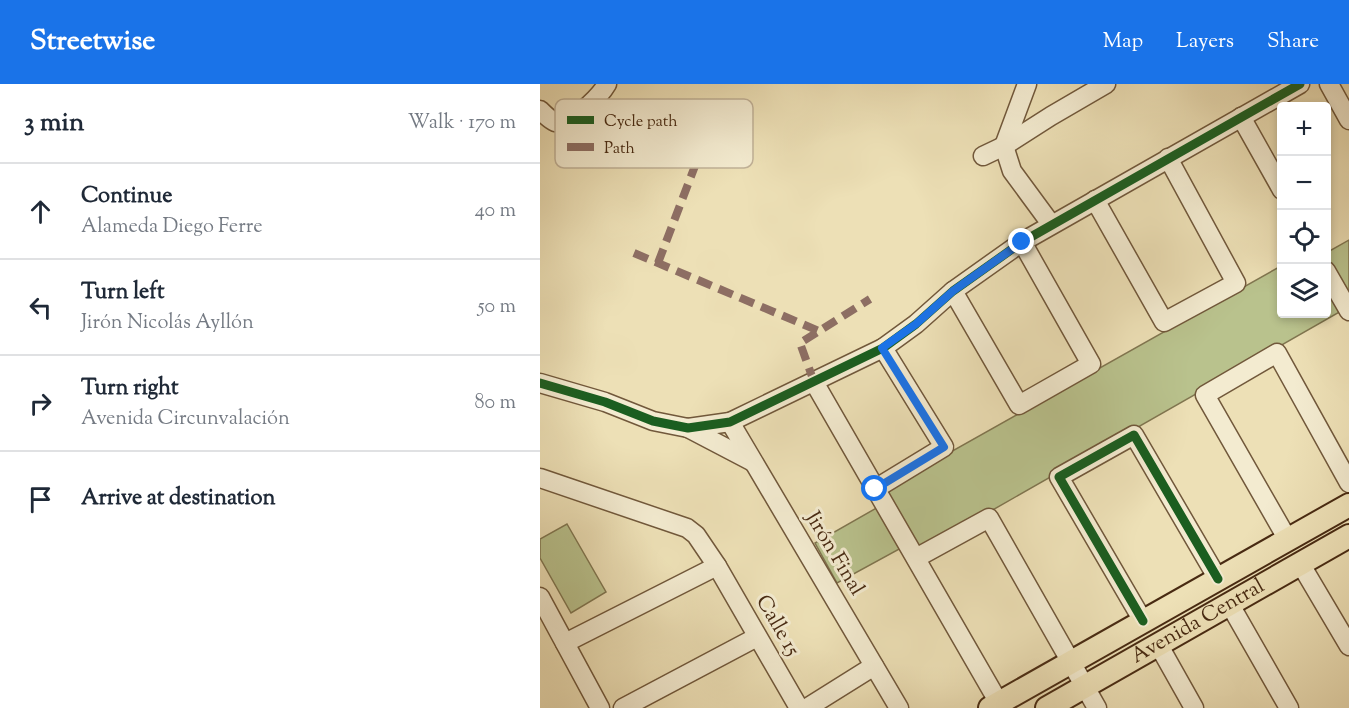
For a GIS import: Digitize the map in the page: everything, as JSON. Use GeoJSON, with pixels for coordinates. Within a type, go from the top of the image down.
{"type":"FeatureCollection","features":[{"type":"Feature","properties":{"kind":"main road","name":"Avenida Central"},"geometry":{"type":"LineString","coordinates":[[995,706],[1349,505]]}},
{"type":"Feature","properties":{"kind":"main road","name":"Avenida Central"},"geometry":{"type":"LineString","coordinates":[[1047,708],[1349,536]]}},
{"type":"Feature","properties":{"kind":"street"},"geometry":{"type":"LineString","coordinates":[[593,99],[607,84]]}},
{"type":"Feature","properties":{"kind":"street"},"geometry":{"type":"LineString","coordinates":[[1027,84],[1004,146],[1012,171],[1051,224]]}},
{"type":"Feature","properties":{"kind":"street"},"geometry":{"type":"LineString","coordinates":[[983,156],[1004,146],[1106,84]]}},
{"type":"Feature","properties":{"kind":"street"},"geometry":{"type":"LineString","coordinates":[[688,428],[730,422],[882,348],[916,324],[953,291],[1022,242],[1300,84]]}},
{"type":"Feature","properties":{"kind":"street"},"geometry":{"type":"LineString","coordinates":[[1329,84],[1349,120]]}},
{"type":"Feature","properties":{"kind":"street"},"geometry":{"type":"LineString","coordinates":[[542,112],[555,122]]}},
{"type":"Feature","properties":{"kind":"street"},"geometry":{"type":"LineString","coordinates":[[1241,117],[1277,183]]}},
{"type":"Feature","properties":{"kind":"street"},"geometry":{"type":"LineString","coordinates":[[1095,200],[1164,322],[1236,283],[1168,158]]}},
{"type":"Feature","properties":{"kind":"street"},"geometry":{"type":"LineString","coordinates":[[953,291],[1019,405],[1091,364],[1022,242]]}},
{"type":"Feature","properties":{"kind":"street"},"geometry":{"type":"LineString","coordinates":[[1331,280],[1349,311]]}},
{"type":"Feature","properties":{"kind":"street"},"geometry":{"type":"LineString","coordinates":[[875,489],[944,447],[882,348]]}},
{"type":"Feature","properties":{"kind":"street"},"geometry":{"type":"LineString","coordinates":[[1288,540],[1205,395],[1278,353],[1349,483]]}},
{"type":"Feature","properties":{"kind":"street"},"geometry":{"type":"LineString","coordinates":[[814,382],[916,558],[995,706]]}},
{"type":"Feature","properties":{"kind":"street"},"geometry":{"type":"LineString","coordinates":[[540,383],[605,402],[653,421],[688,428],[753,463]]}},
{"type":"Feature","properties":{"kind":"street","name":"Jirón Final"},"geometry":{"type":"LineString","coordinates":[[730,422],[899,708]]}},
{"type":"Feature","properties":{"kind":"street"},"geometry":{"type":"LineString","coordinates":[[1143,621],[1059,477],[1134,435],[1218,579]]}},
{"type":"Feature","properties":{"kind":"street","name":"Calle 15"},"geometry":{"type":"LineString","coordinates":[[540,478],[687,528],[696,535],[717,566],[799,708]]}},
{"type":"Feature","properties":{"kind":"street"},"geometry":{"type":"LineString","coordinates":[[916,558],[989,518],[1097,708]]}},
{"type":"Feature","properties":{"kind":"street"},"geometry":{"type":"LineString","coordinates":[[1300,563],[1349,646]]}},
{"type":"Feature","properties":{"kind":"street"},"geometry":{"type":"LineString","coordinates":[[565,643],[717,566]]}},
{"type":"Feature","properties":{"kind":"street"},"geometry":{"type":"LineString","coordinates":[[540,597],[600,708]]}},
{"type":"Feature","properties":{"kind":"street"},"geometry":{"type":"LineString","coordinates":[[1230,603],[1289,708]]}},
{"type":"Feature","properties":{"kind":"street"},"geometry":{"type":"LineString","coordinates":[[623,708],[757,637]]}},
{"type":"Feature","properties":{"kind":"street"},"geometry":{"type":"LineString","coordinates":[[1158,644],[1194,708]]}},
{"type":"Feature","properties":{"kind":"street"},"geometry":{"type":"LineString","coordinates":[[807,708],[874,666]]}},
{"type":"Feature","properties":{"kind":"green space"},"geometry":{"type":"Polygon","coordinates":[[[1349,240],[1349,291],[1347,292],[1331,265],[1331,250],[1349,240]]]}},
{"type":"Feature","properties":{"kind":"green space"},"geometry":{"type":"Polygon","coordinates":[[[1277,268],[1277,318],[1329,318],[919,552],[883,490],[1277,268]]]}},
{"type":"Feature","properties":{"kind":"green space"},"geometry":{"type":"Polygon","coordinates":[[[1331,288],[1343,310],[1331,317],[1331,288]]]}},
{"type":"Feature","properties":{"kind":"green space"},"geometry":{"type":"Polygon","coordinates":[[[880,506],[903,547],[837,583],[815,543],[880,506]]]}},
{"type":"Feature","properties":{"kind":"green space"},"geometry":{"type":"Polygon","coordinates":[[[567,524],[606,592],[571,613],[540,558],[540,539],[567,524]]]}},
{"type":"Feature","properties":{"kind":"marked path"},"geometry":{"type":"LineString","coordinates":[[658,263],[694,168]]}},
{"type":"Feature","properties":{"kind":"marked path"},"geometry":{"type":"LineString","coordinates":[[634,253],[819,331]]}},
{"type":"Feature","properties":{"kind":"marked path"},"geometry":{"type":"LineString","coordinates":[[814,382],[800,343],[870,299]]}},
{"type":"Feature","properties":{"kind":"cycle path"},"geometry":{"type":"LineString","coordinates":[[540,383],[605,402],[653,421],[688,428],[730,422],[883,348],[916,324],[953,291],[1022,242],[1300,84]]}},
{"type":"Feature","properties":{"kind":"cycle path"},"geometry":{"type":"LineString","coordinates":[[1143,621],[1059,477],[1134,435],[1218,579]]}},
{"type":"Feature","properties":{"kind":"route"},"geometry":{"type":"LineString","coordinates":[[875,489],[944,447],[882,348],[916,324],[953,291],[1022,242]]}}]}
